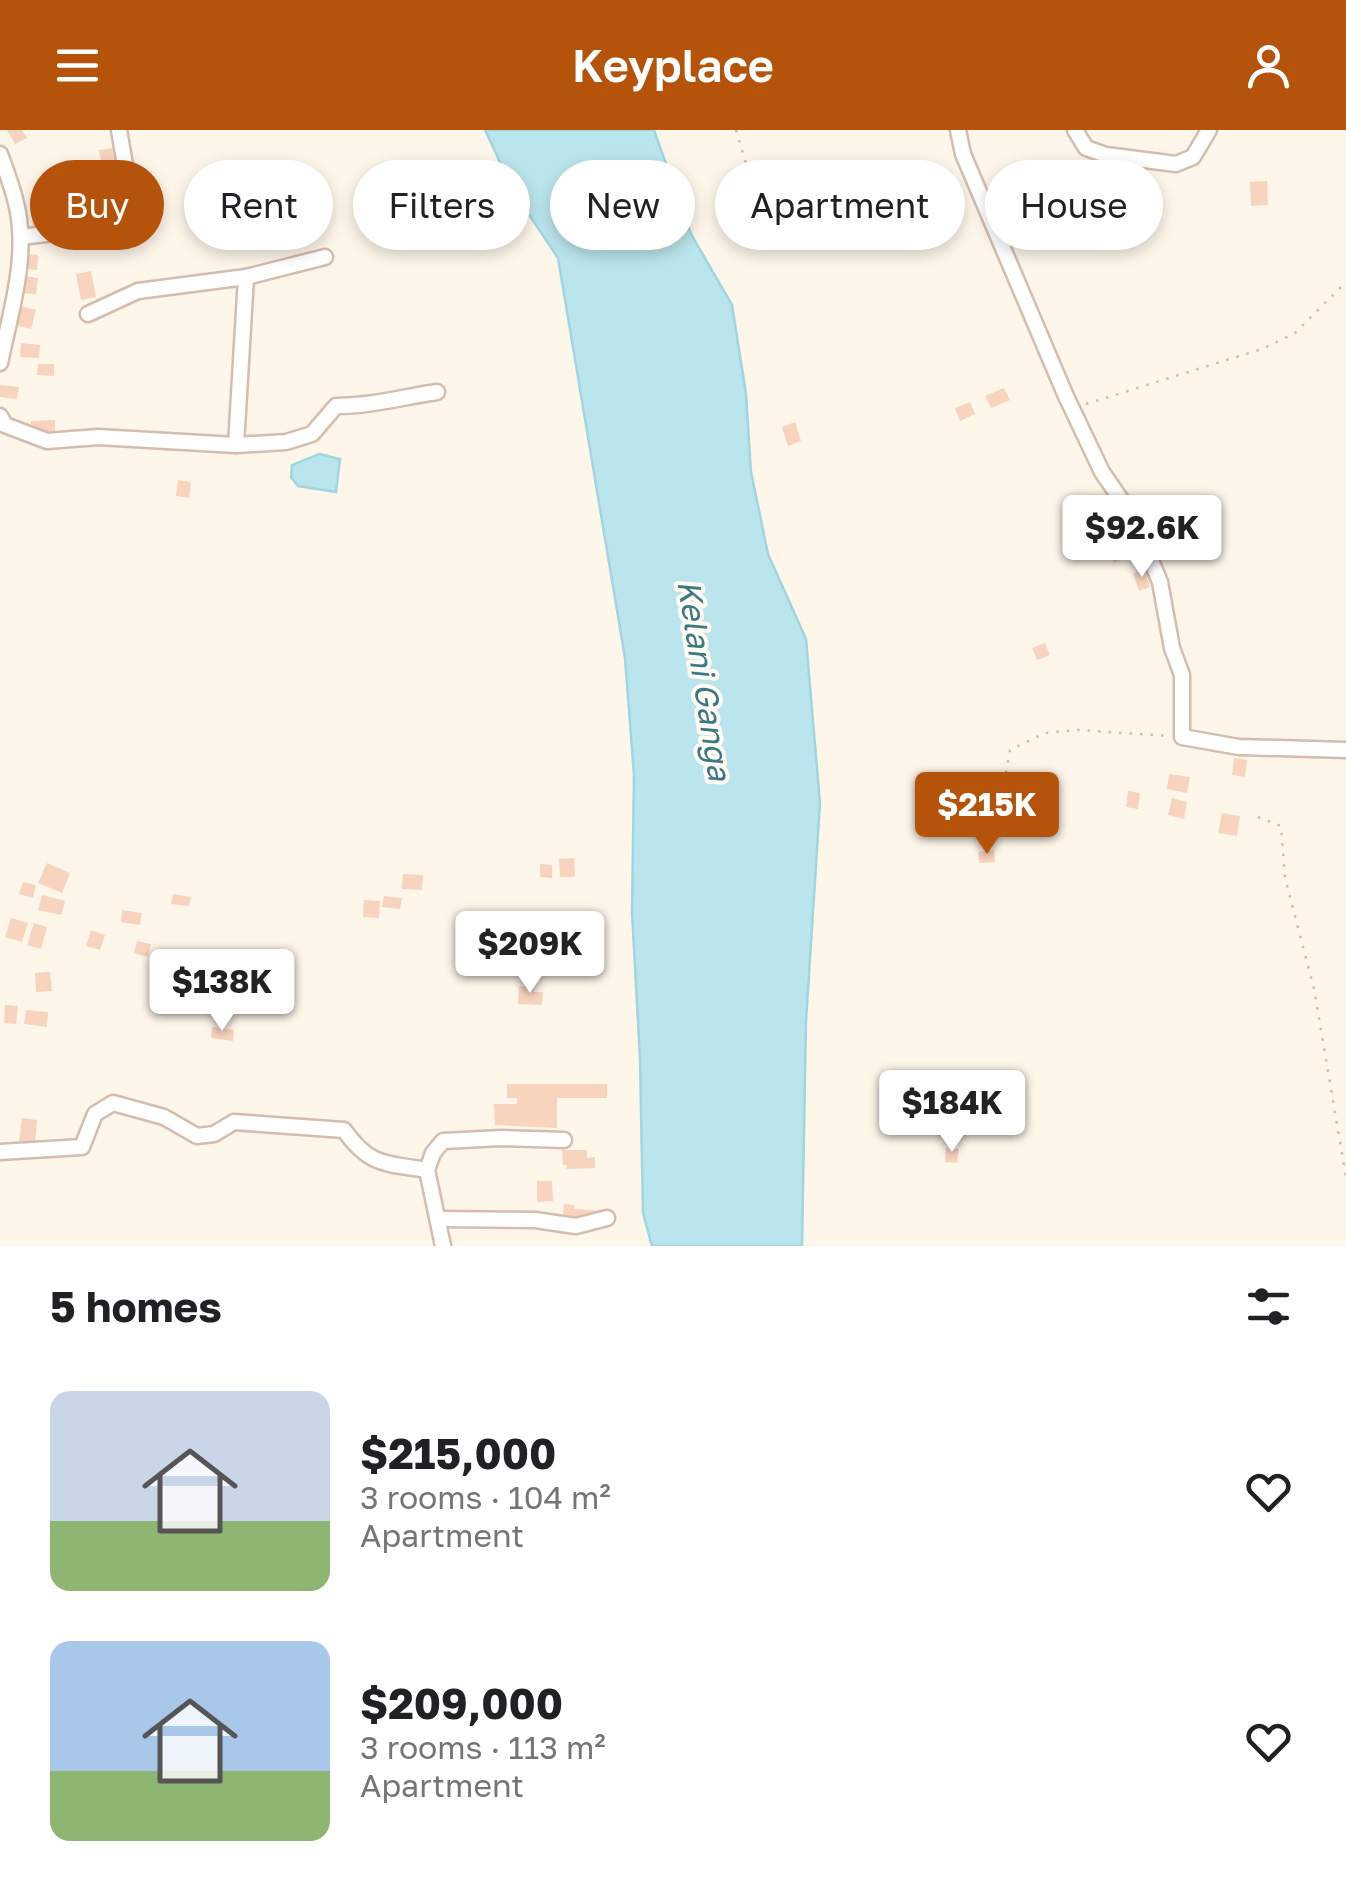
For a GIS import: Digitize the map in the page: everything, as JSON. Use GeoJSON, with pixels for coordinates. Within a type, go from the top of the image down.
{"type":"FeatureCollection","features":[{"type":"Feature","properties":{"kind":"street"},"geometry":{"type":"LineString","coordinates":[[20,238],[129,213],[131,199],[119,130]]}},
{"type":"Feature","properties":{"kind":"street"},"geometry":{"type":"LineString","coordinates":[[958,130],[963,154],[1065,394],[1102,472],[1134,517],[1160,582],[1172,648],[1182,676],[1182,737],[1239,746],[1346,750]]}},
{"type":"Feature","properties":{"kind":"street"},"geometry":{"type":"LineString","coordinates":[[1075,130],[1086,148],[1106,155],[1176,164],[1192,157],[1208,130]]}},
{"type":"Feature","properties":{"kind":"street"},"geometry":{"type":"LineString","coordinates":[[0,154],[16,201],[20,238],[17,284],[0,362]]}},
{"type":"Feature","properties":{"kind":"street"},"geometry":{"type":"LineString","coordinates":[[88,314],[138,292],[246,278],[325,257]]}},
{"type":"Feature","properties":{"kind":"street"},"geometry":{"type":"LineString","coordinates":[[236,446],[246,278]]}},
{"type":"Feature","properties":{"kind":"street"},"geometry":{"type":"LineString","coordinates":[[0,416],[6,425],[47,442],[98,437],[236,446],[286,442],[312,434],[336,406],[374,406],[392,398],[436,392]]}},
{"type":"Feature","properties":{"kind":"street"},"geometry":{"type":"LineString","coordinates":[[0,1152],[82,1146],[95,1114],[113,1103],[164,1117],[197,1136],[214,1134],[234,1122],[344,1130],[358,1150],[378,1162],[427,1170]]}},
{"type":"Feature","properties":{"kind":"street"},"geometry":{"type":"LineString","coordinates":[[443,1246],[427,1170],[443,1141],[564,1140]]}},
{"type":"Feature","properties":{"kind":"street"},"geometry":{"type":"LineString","coordinates":[[440,1219],[535,1220],[576,1226],[607,1218]]}},
{"type":"Feature","properties":{"kind":"path"},"geometry":{"type":"LineString","coordinates":[[736,130],[763,220],[772,229],[788,232],[974,176]]}},
{"type":"Feature","properties":{"kind":"path"},"geometry":{"type":"LineString","coordinates":[[1075,408],[1262,349],[1295,333],[1346,282]]}},
{"type":"Feature","properties":{"kind":"path"},"geometry":{"type":"LineString","coordinates":[[994,836],[1010,750],[1045,733],[1078,730],[1182,737]]}},
{"type":"Feature","properties":{"kind":"path"},"geometry":{"type":"LineString","coordinates":[[1258,816],[1282,826],[1286,878],[1314,989],[1346,1176]]}},
{"type":"Feature","properties":{"kind":"water"},"geometry":{"type":"Polygon","coordinates":[[[485,130],[654,130],[665,160],[550,160],[550,246],[530,216],[530,160],[499,160],[485,130]]]}},
{"type":"Feature","properties":{"kind":"water","name":"Kelani Ganga"},"geometry":{"type":"Polygon","coordinates":[[[695,241],[732,305],[746,394],[751,472],[768,554],[806,639],[820,803],[806,1021],[802,1246],[652,1246],[643,1213],[632,912],[634,775],[625,658],[558,258],[553,250],[695,250],[695,241]]]}},
{"type":"Feature","properties":{"kind":"water"},"geometry":{"type":"Polygon","coordinates":[[[319,454],[340,459],[336,492],[298,486],[291,477],[292,465],[319,454]]]}},
{"type":"Feature","properties":{"kind":"building"},"geometry":{"type":"Polygon","coordinates":[[[7,130],[22,130],[27,138],[15,144],[7,130]]]}},
{"type":"Feature","properties":{"kind":"building"},"geometry":{"type":"Polygon","coordinates":[[[114,148],[116,160],[101,160],[99,150],[114,148]]]}},
{"type":"Feature","properties":{"kind":"building"},"geometry":{"type":"Polygon","coordinates":[[[1267,181],[1268,205],[1251,206],[1250,182],[1267,181]]]}},
{"type":"Feature","properties":{"kind":"building"},"geometry":{"type":"Polygon","coordinates":[[[27,254],[38,255],[37,270],[25,269],[27,254]]]}},
{"type":"Feature","properties":{"kind":"building"},"geometry":{"type":"Polygon","coordinates":[[[91,271],[96,297],[81,300],[76,274],[91,271]]]}},
{"type":"Feature","properties":{"kind":"building"},"geometry":{"type":"Polygon","coordinates":[[[24,276],[38,278],[36,294],[22,293],[24,276]]]}},
{"type":"Feature","properties":{"kind":"building"},"geometry":{"type":"Polygon","coordinates":[[[21,306],[36,310],[31,329],[16,325],[21,306]]]}},
{"type":"Feature","properties":{"kind":"building"},"geometry":{"type":"Polygon","coordinates":[[[21,343],[40,345],[39,358],[20,357],[21,343]]]}},
{"type":"Feature","properties":{"kind":"building"},"geometry":{"type":"Polygon","coordinates":[[[38,364],[54,364],[54,376],[37,375],[38,364]]]}},
{"type":"Feature","properties":{"kind":"building"},"geometry":{"type":"Polygon","coordinates":[[[0,385],[19,387],[17,399],[0,397],[0,385]]]}},
{"type":"Feature","properties":{"kind":"building"},"geometry":{"type":"Polygon","coordinates":[[[1004,388],[1010,400],[991,408],[985,396],[1004,388]]]}},
{"type":"Feature","properties":{"kind":"building"},"geometry":{"type":"Polygon","coordinates":[[[970,402],[975,414],[960,421],[955,408],[970,402]]]}},
{"type":"Feature","properties":{"kind":"building"},"geometry":{"type":"Polygon","coordinates":[[[55,420],[55,434],[31,434],[31,421],[55,420]]]}},
{"type":"Feature","properties":{"kind":"building"},"geometry":{"type":"Polygon","coordinates":[[[795,422],[801,441],[788,446],[782,427],[795,422]]]}},
{"type":"Feature","properties":{"kind":"building"},"geometry":{"type":"Polygon","coordinates":[[[178,480],[191,482],[189,498],[176,496],[178,480]]]}},
{"type":"Feature","properties":{"kind":"building"},"geometry":{"type":"Polygon","coordinates":[[[1166,534],[1173,555],[1163,559],[1155,538],[1166,534]]]}},
{"type":"Feature","properties":{"kind":"building"},"geometry":{"type":"Polygon","coordinates":[[[1120,542],[1127,557],[1114,563],[1107,547],[1120,542]]]}},
{"type":"Feature","properties":{"kind":"building"},"geometry":{"type":"Polygon","coordinates":[[[1144,569],[1150,587],[1139,591],[1133,574],[1144,569]]]}},
{"type":"Feature","properties":{"kind":"building"},"geometry":{"type":"Polygon","coordinates":[[[1045,643],[1050,655],[1037,660],[1032,648],[1045,643]]]}},
{"type":"Feature","properties":{"kind":"building"},"geometry":{"type":"Polygon","coordinates":[[[1234,758],[1247,760],[1245,777],[1232,775],[1234,758]]]}},
{"type":"Feature","properties":{"kind":"building"},"geometry":{"type":"Polygon","coordinates":[[[1169,774],[1190,777],[1187,793],[1167,789],[1169,774]]]}},
{"type":"Feature","properties":{"kind":"building"},"geometry":{"type":"Polygon","coordinates":[[[1128,791],[1140,793],[1138,809],[1126,807],[1128,791]]]}},
{"type":"Feature","properties":{"kind":"building"},"geometry":{"type":"Polygon","coordinates":[[[1172,798],[1187,802],[1184,819],[1168,815],[1172,798]]]}},
{"type":"Feature","properties":{"kind":"building"},"geometry":{"type":"Polygon","coordinates":[[[1222,813],[1240,816],[1237,836],[1218,833],[1222,813]]]}},
{"type":"Feature","properties":{"kind":"building"},"geometry":{"type":"Polygon","coordinates":[[[994,850],[995,862],[979,863],[978,852],[994,850]]]}},
{"type":"Feature","properties":{"kind":"building"},"geometry":{"type":"Polygon","coordinates":[[[574,858],[575,877],[560,877],[559,859],[574,858]]]}},
{"type":"Feature","properties":{"kind":"building"},"geometry":{"type":"Polygon","coordinates":[[[47,863],[70,873],[62,893],[38,883],[47,863]]]}},
{"type":"Feature","properties":{"kind":"building"},"geometry":{"type":"Polygon","coordinates":[[[540,864],[552,865],[552,878],[540,877],[540,864]]]}},
{"type":"Feature","properties":{"kind":"building"},"geometry":{"type":"Polygon","coordinates":[[[403,874],[423,875],[422,890],[402,889],[403,874]]]}},
{"type":"Feature","properties":{"kind":"building"},"geometry":{"type":"Polygon","coordinates":[[[23,882],[36,885],[33,898],[19,894],[23,882]]]}},
{"type":"Feature","properties":{"kind":"building"},"geometry":{"type":"Polygon","coordinates":[[[173,894],[191,897],[189,906],[171,904],[173,894]]]}},
{"type":"Feature","properties":{"kind":"building"},"geometry":{"type":"Polygon","coordinates":[[[42,895],[65,901],[61,915],[38,910],[42,895]]]}},
{"type":"Feature","properties":{"kind":"building"},"geometry":{"type":"Polygon","coordinates":[[[384,896],[402,898],[400,909],[382,907],[384,896]]]}},
{"type":"Feature","properties":{"kind":"building"},"geometry":{"type":"Polygon","coordinates":[[[364,900],[380,901],[379,918],[363,917],[364,900]]]}},
{"type":"Feature","properties":{"kind":"building"},"geometry":{"type":"Polygon","coordinates":[[[122,910],[142,913],[140,925],[121,922],[122,910]]]}},
{"type":"Feature","properties":{"kind":"building"},"geometry":{"type":"Polygon","coordinates":[[[11,918],[28,923],[22,942],[5,937],[11,918]]]}},
{"type":"Feature","properties":{"kind":"building"},"geometry":{"type":"Polygon","coordinates":[[[34,923],[47,927],[41,949],[27,945],[34,923]]]}},
{"type":"Feature","properties":{"kind":"building"},"geometry":{"type":"Polygon","coordinates":[[[91,930],[105,935],[100,950],[86,946],[91,930]]]}},
{"type":"Feature","properties":{"kind":"building"},"geometry":{"type":"Polygon","coordinates":[[[137,941],[151,944],[148,957],[134,953],[137,941]]]}},
{"type":"Feature","properties":{"kind":"building"},"geometry":{"type":"Polygon","coordinates":[[[50,972],[52,991],[36,992],[35,973],[50,972]]]}},
{"type":"Feature","properties":{"kind":"building"},"geometry":{"type":"Polygon","coordinates":[[[519,986],[543,992],[542,1005],[518,1004],[519,986]]]}},
{"type":"Feature","properties":{"kind":"building"},"geometry":{"type":"Polygon","coordinates":[[[5,1005],[18,1006],[16,1024],[4,1023],[5,1005]]]}},
{"type":"Feature","properties":{"kind":"building"},"geometry":{"type":"Polygon","coordinates":[[[26,1010],[48,1012],[47,1027],[24,1024],[26,1010]]]}},
{"type":"Feature","properties":{"kind":"building"},"geometry":{"type":"Polygon","coordinates":[[[212,1027],[234,1030],[233,1041],[211,1038],[212,1027]]]}},
{"type":"Feature","properties":{"kind":"building"},"geometry":{"type":"Polygon","coordinates":[[[507,1084],[607,1084],[607,1098],[557,1098],[557,1128],[495,1125],[494,1104],[517,1104],[517,1098],[507,1098],[507,1084]]]}},
{"type":"Feature","properties":{"kind":"building"},"geometry":{"type":"Polygon","coordinates":[[[22,1118],[37,1120],[35,1142],[19,1141],[22,1118]]]}},
{"type":"Feature","properties":{"kind":"building"},"geometry":{"type":"Polygon","coordinates":[[[946,1148],[959,1149],[957,1163],[945,1162],[946,1148]]]}},
{"type":"Feature","properties":{"kind":"building"},"geometry":{"type":"Polygon","coordinates":[[[562,1150],[587,1150],[587,1158],[595,1157],[595,1168],[567,1169],[562,1150]]]}},
{"type":"Feature","properties":{"kind":"building"},"geometry":{"type":"Polygon","coordinates":[[[537,1181],[552,1181],[553,1201],[537,1202],[537,1181]]]}},
{"type":"Feature","properties":{"kind":"building"},"geometry":{"type":"Polygon","coordinates":[[[564,1204],[575,1205],[574,1209],[603,1211],[603,1218],[563,1216],[564,1204]]]}}]}
